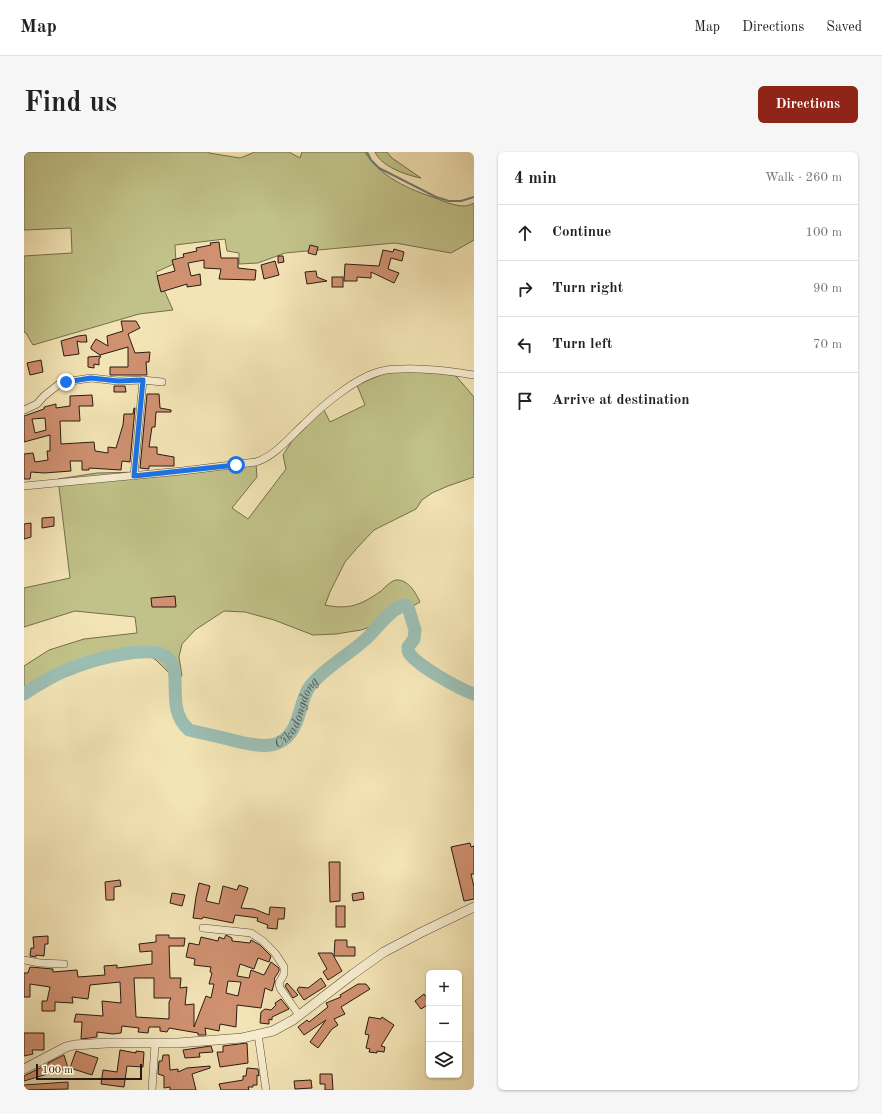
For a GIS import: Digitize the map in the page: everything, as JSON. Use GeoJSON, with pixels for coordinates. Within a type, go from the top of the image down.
{"type":"FeatureCollection","features":[{"type":"Feature","properties":{"kind":"street"},"geometry":{"type":"LineString","coordinates":[[24,486],[229,466],[263,460],[343,391],[381,371],[416,369],[474,375]]}},
{"type":"Feature","properties":{"kind":"street"},"geometry":{"type":"LineString","coordinates":[[24,410],[37,404],[44,396],[58,385],[71,381],[91,378],[118,381],[143,380],[162,382]]}},
{"type":"Feature","properties":{"kind":"street"},"geometry":{"type":"LineString","coordinates":[[134,476],[143,380]]}},
{"type":"Feature","properties":{"kind":"street"},"geometry":{"type":"LineString","coordinates":[[24,1069],[66,1047],[74,1045],[100,1043],[155,1044],[242,1038],[273,1031],[284,1026],[384,952],[474,907]]}},
{"type":"Feature","properties":{"kind":"street"},"geometry":{"type":"LineString","coordinates":[[202,928],[251,933],[268,945],[278,956],[284,967],[284,974],[279,983],[280,988],[299,1015]]}},
{"type":"Feature","properties":{"kind":"street"},"geometry":{"type":"LineString","coordinates":[[24,960],[64,964]]}},
{"type":"Feature","properties":{"kind":"street"},"geometry":{"type":"LineString","coordinates":[[258,1034],[266,1090]]}},
{"type":"Feature","properties":{"kind":"street"},"geometry":{"type":"LineString","coordinates":[[152,1090],[155,1044]]}},
{"type":"Feature","properties":{"kind":"green space"},"geometry":{"type":"Polygon","coordinates":[[[24,152],[209,152],[240,158],[255,152],[289,152],[300,158],[302,152],[365,152],[371,161],[387,175],[405,186],[454,205],[465,206],[474,203],[474,240],[451,253],[395,243],[285,253],[258,263],[239,264],[239,253],[227,251],[225,239],[175,245],[176,263],[156,272],[173,310],[139,314],[33,345],[24,332],[24,256],[72,253],[71,228],[24,230],[24,152]]]}},
{"type":"Feature","properties":{"kind":"green space"},"geometry":{"type":"Polygon","coordinates":[[[375,152],[387,152],[392,158],[421,178],[395,170],[383,162],[375,152]]]}},
{"type":"Feature","properties":{"kind":"green space"},"geometry":{"type":"Polygon","coordinates":[[[420,367],[456,376],[474,397],[474,477],[432,493],[422,500],[416,509],[374,530],[345,562],[325,605],[341,607],[361,603],[374,596],[396,580],[400,580],[408,584],[420,602],[385,622],[361,630],[336,634],[313,635],[274,620],[245,612],[224,611],[195,630],[182,644],[179,657],[182,676],[168,672],[156,660],[147,654],[131,656],[68,674],[24,694],[24,666],[49,650],[84,639],[137,633],[135,617],[75,611],[24,627],[24,588],[70,578],[58,479],[97,473],[143,472],[256,463],[257,477],[232,508],[248,519],[286,469],[283,455],[297,433],[323,408],[330,422],[365,405],[357,385],[392,370],[420,367]]]}},
{"type":"Feature","properties":{"kind":"building"},"geometry":{"type":"Polygon","coordinates":[[[219,242],[221,258],[238,258],[238,268],[256,270],[255,280],[219,279],[221,269],[204,268],[204,260],[188,263],[191,276],[200,274],[201,285],[187,287],[187,284],[161,292],[157,276],[175,271],[172,260],[184,257],[183,254],[197,251],[196,248],[211,245],[210,243],[219,242]]]}},
{"type":"Feature","properties":{"kind":"building"},"geometry":{"type":"Polygon","coordinates":[[[310,245],[318,247],[316,255],[308,253],[310,245]]]}},
{"type":"Feature","properties":{"kind":"building"},"geometry":{"type":"Polygon","coordinates":[[[394,249],[404,252],[402,261],[391,258],[388,269],[399,273],[394,283],[371,272],[371,278],[357,277],[357,281],[344,281],[345,264],[379,266],[383,250],[393,252],[394,249]]]}},
{"type":"Feature","properties":{"kind":"building"},"geometry":{"type":"Polygon","coordinates":[[[278,256],[283,256],[284,262],[278,263],[278,256]]]}},
{"type":"Feature","properties":{"kind":"building"},"geometry":{"type":"Polygon","coordinates":[[[275,261],[279,275],[264,279],[261,265],[275,261]]]}},
{"type":"Feature","properties":{"kind":"building"},"geometry":{"type":"Polygon","coordinates":[[[316,271],[317,277],[327,281],[307,284],[305,272],[316,271]]]}},
{"type":"Feature","properties":{"kind":"building"},"geometry":{"type":"Polygon","coordinates":[[[332,277],[343,277],[343,287],[332,287],[332,277]]]}},
{"type":"Feature","properties":{"kind":"building"},"geometry":{"type":"Polygon","coordinates":[[[121,321],[136,321],[140,328],[128,334],[135,353],[150,352],[149,362],[146,362],[147,375],[110,375],[110,367],[128,367],[128,347],[100,355],[91,349],[96,339],[108,346],[107,336],[123,331],[121,321]]]}},
{"type":"Feature","properties":{"kind":"building"},"geometry":{"type":"Polygon","coordinates":[[[86,335],[87,342],[77,341],[79,354],[64,356],[61,341],[86,335]]]}},
{"type":"Feature","properties":{"kind":"building"},"geometry":{"type":"Polygon","coordinates":[[[101,356],[99,359],[99,365],[94,364],[94,368],[88,367],[88,357],[101,356]]]}},
{"type":"Feature","properties":{"kind":"building"},"geometry":{"type":"Polygon","coordinates":[[[41,360],[43,372],[30,375],[27,363],[41,360]]]}},
{"type":"Feature","properties":{"kind":"building"},"geometry":{"type":"Polygon","coordinates":[[[114,386],[125,386],[126,392],[114,392],[114,386]]]}},
{"type":"Feature","properties":{"kind":"building"},"geometry":{"type":"Polygon","coordinates":[[[147,394],[159,394],[160,408],[171,410],[171,412],[156,412],[155,427],[152,427],[149,447],[157,447],[157,454],[174,457],[174,466],[149,466],[149,469],[140,468],[147,394]]]}},
{"type":"Feature","properties":{"kind":"building"},"geometry":{"type":"Polygon","coordinates":[[[92,395],[93,406],[79,406],[80,421],[60,421],[61,444],[94,442],[95,451],[108,453],[108,447],[116,448],[123,425],[124,414],[133,414],[135,408],[130,462],[122,461],[121,470],[89,468],[89,470],[82,470],[82,461],[70,461],[71,471],[44,473],[31,472],[30,479],[24,479],[24,454],[33,453],[35,462],[48,460],[47,451],[50,451],[50,435],[24,442],[24,416],[44,409],[44,407],[56,404],[56,408],[70,406],[70,396],[92,395]],[[45,418],[32,419],[35,433],[46,430],[45,418]]]}},
{"type":"Feature","properties":{"kind":"building"},"geometry":{"type":"Polygon","coordinates":[[[54,517],[54,526],[42,528],[42,518],[54,517]]]}},
{"type":"Feature","properties":{"kind":"building"},"geometry":{"type":"Polygon","coordinates":[[[31,523],[31,537],[24,539],[24,524],[31,523]]]}},
{"type":"Feature","properties":{"kind":"building"},"geometry":{"type":"Polygon","coordinates":[[[175,596],[176,607],[152,607],[151,598],[175,596]]]}},
{"type":"Feature","properties":{"kind":"building"},"geometry":{"type":"Polygon","coordinates":[[[470,843],[471,847],[474,846],[474,874],[471,874],[474,887],[474,899],[464,901],[451,847],[470,843]]]}},
{"type":"Feature","properties":{"kind":"building"},"geometry":{"type":"Polygon","coordinates":[[[329,862],[340,862],[340,901],[330,902],[329,862]]]}},
{"type":"Feature","properties":{"kind":"building"},"geometry":{"type":"Polygon","coordinates":[[[120,880],[121,886],[114,887],[114,900],[106,900],[105,882],[120,880]]]}},
{"type":"Feature","properties":{"kind":"building"},"geometry":{"type":"Polygon","coordinates":[[[199,883],[210,886],[206,901],[219,904],[223,886],[237,890],[239,885],[248,888],[241,908],[254,909],[269,915],[270,907],[285,908],[284,919],[278,919],[277,929],[267,928],[268,925],[257,921],[258,918],[235,915],[233,923],[203,917],[202,919],[193,918],[199,883]]]}},
{"type":"Feature","properties":{"kind":"building"},"geometry":{"type":"Polygon","coordinates":[[[363,892],[364,899],[353,901],[352,894],[363,892]]]}},
{"type":"Feature","properties":{"kind":"building"},"geometry":{"type":"Polygon","coordinates":[[[172,893],[185,895],[182,906],[170,903],[172,893]]]}},
{"type":"Feature","properties":{"kind":"building"},"geometry":{"type":"Polygon","coordinates":[[[336,906],[345,906],[345,927],[336,927],[336,906]]]}},
{"type":"Feature","properties":{"kind":"building"},"geometry":{"type":"Polygon","coordinates":[[[156,935],[169,935],[169,938],[185,938],[184,946],[169,946],[170,978],[181,978],[180,988],[187,987],[185,1005],[194,1004],[194,1027],[206,996],[211,998],[214,984],[209,984],[212,973],[210,972],[211,967],[194,965],[195,959],[186,957],[189,943],[199,945],[201,937],[218,941],[219,937],[224,939],[226,935],[232,938],[232,941],[250,943],[251,940],[260,945],[271,956],[269,962],[258,958],[254,969],[240,964],[237,976],[249,978],[251,970],[264,975],[271,962],[279,968],[279,971],[274,979],[272,991],[265,988],[261,1008],[237,1005],[236,1027],[220,1024],[219,1031],[205,1028],[206,1035],[198,1035],[198,1033],[169,1028],[167,1032],[160,1031],[160,1027],[149,1027],[148,1033],[138,1032],[139,1028],[122,1026],[121,1033],[113,1034],[97,1032],[97,1037],[81,1039],[82,1022],[74,1022],[76,1014],[103,1016],[102,1001],[121,1003],[120,982],[90,985],[88,999],[72,997],[73,1003],[55,1002],[55,1011],[42,1011],[42,1001],[47,1001],[50,987],[30,984],[30,997],[24,997],[24,973],[28,973],[30,967],[53,969],[53,972],[77,970],[78,977],[105,975],[104,966],[117,965],[117,968],[152,964],[152,951],[140,952],[139,944],[156,942],[156,935]],[[134,978],[136,1017],[169,1019],[169,1002],[171,998],[154,998],[154,978],[134,978]],[[228,981],[226,993],[238,996],[241,982],[228,981]]]}},
{"type":"Feature","properties":{"kind":"building"},"geometry":{"type":"Polygon","coordinates":[[[48,936],[48,944],[45,944],[44,956],[30,956],[31,948],[34,948],[33,937],[48,936]]]}},
{"type":"Feature","properties":{"kind":"building"},"geometry":{"type":"Polygon","coordinates":[[[335,940],[347,940],[347,947],[355,947],[355,956],[334,956],[335,940]]]}},
{"type":"Feature","properties":{"kind":"building"},"geometry":{"type":"Polygon","coordinates":[[[318,953],[332,953],[342,971],[328,980],[323,972],[327,969],[318,953]]]}},
{"type":"Feature","properties":{"kind":"building"},"geometry":{"type":"Polygon","coordinates":[[[321,978],[326,986],[304,1000],[297,990],[299,987],[308,988],[321,978]]]}},
{"type":"Feature","properties":{"kind":"building"},"geometry":{"type":"Polygon","coordinates":[[[287,983],[298,995],[293,998],[285,986],[287,983]]]}},
{"type":"Feature","properties":{"kind":"building"},"geometry":{"type":"Polygon","coordinates":[[[358,984],[366,984],[370,989],[341,1007],[345,1014],[334,1019],[338,1025],[332,1029],[318,1048],[310,1042],[326,1020],[304,1035],[298,1027],[307,1020],[309,1022],[328,1007],[326,1003],[341,997],[340,995],[358,984]]]}},
{"type":"Feature","properties":{"kind":"building"},"geometry":{"type":"Polygon","coordinates":[[[424,994],[426,997],[426,1006],[421,1009],[415,1001],[424,994]]]}},
{"type":"Feature","properties":{"kind":"building"},"geometry":{"type":"Polygon","coordinates":[[[281,999],[289,1009],[272,1017],[272,1020],[269,1019],[269,1024],[260,1023],[261,1012],[265,1009],[271,1010],[276,1005],[275,1003],[281,999]]]}},
{"type":"Feature","properties":{"kind":"building"},"geometry":{"type":"Polygon","coordinates":[[[369,1017],[381,1019],[382,1017],[394,1025],[381,1046],[385,1047],[384,1052],[369,1052],[370,1049],[366,1048],[369,1035],[365,1034],[369,1017]]]}},
{"type":"Feature","properties":{"kind":"building"},"geometry":{"type":"Polygon","coordinates":[[[24,1033],[44,1033],[44,1050],[32,1050],[33,1054],[24,1056],[24,1033]]]}},
{"type":"Feature","properties":{"kind":"building"},"geometry":{"type":"Polygon","coordinates":[[[247,1043],[248,1063],[220,1067],[217,1052],[223,1052],[223,1046],[247,1043]]]}},
{"type":"Feature","properties":{"kind":"building"},"geometry":{"type":"Polygon","coordinates":[[[211,1046],[213,1052],[199,1053],[200,1057],[185,1058],[183,1050],[211,1046]]]}},
{"type":"Feature","properties":{"kind":"building"},"geometry":{"type":"Polygon","coordinates":[[[120,1050],[136,1053],[136,1051],[144,1052],[143,1067],[127,1066],[124,1087],[101,1084],[103,1070],[117,1072],[120,1050]]]}},
{"type":"Feature","properties":{"kind":"building"},"geometry":{"type":"Polygon","coordinates":[[[76,1051],[98,1058],[92,1075],[70,1068],[76,1051]]]}},
{"type":"Feature","properties":{"kind":"building"},"geometry":{"type":"Polygon","coordinates":[[[64,1055],[68,1068],[24,1081],[24,1076],[64,1055]]]}},
{"type":"Feature","properties":{"kind":"building"},"geometry":{"type":"Polygon","coordinates":[[[163,1055],[169,1055],[170,1070],[178,1069],[178,1072],[187,1068],[210,1066],[210,1068],[192,1074],[196,1090],[170,1090],[170,1087],[164,1088],[164,1076],[158,1074],[159,1061],[162,1061],[163,1055]]]}},
{"type":"Feature","properties":{"kind":"building"},"geometry":{"type":"Polygon","coordinates":[[[247,1068],[258,1069],[259,1076],[257,1075],[257,1085],[248,1087],[249,1090],[221,1090],[219,1084],[243,1080],[243,1076],[246,1076],[247,1068]]]}},
{"type":"Feature","properties":{"kind":"building"},"geometry":{"type":"Polygon","coordinates":[[[320,1074],[332,1074],[333,1090],[325,1090],[325,1084],[320,1084],[320,1074]]]}},
{"type":"Feature","properties":{"kind":"building"},"geometry":{"type":"Polygon","coordinates":[[[311,1080],[312,1088],[295,1089],[294,1081],[311,1080]]]}},
{"type":"Feature","properties":{"kind":"building"},"geometry":{"type":"Polygon","coordinates":[[[68,1082],[68,1089],[24,1090],[24,1085],[68,1082]]]}},
{"type":"Feature","properties":{"kind":"waterway"},"geometry":{"type":"LineString","coordinates":[[367,152],[371,160],[379,168],[436,197],[449,201],[461,201],[474,197]]}},
{"type":"Feature","properties":{"kind":"waterway","name":"Cikadongdong"},"geometry":{"type":"LineString","coordinates":[[24,694],[42,682],[62,672],[95,660],[138,652],[162,654],[169,659],[173,666],[178,712],[182,722],[189,730],[247,744],[266,746],[282,741],[289,734],[295,725],[307,690],[316,679],[369,636],[390,613],[405,605],[408,607],[415,630],[414,639],[408,647],[409,653],[421,664],[439,676],[474,694]]}},
{"type":"Feature","properties":{"kind":"route"},"geometry":{"type":"LineString","coordinates":[[66,382],[91,378],[118,381],[143,380],[134,476],[236,465]]}}]}
